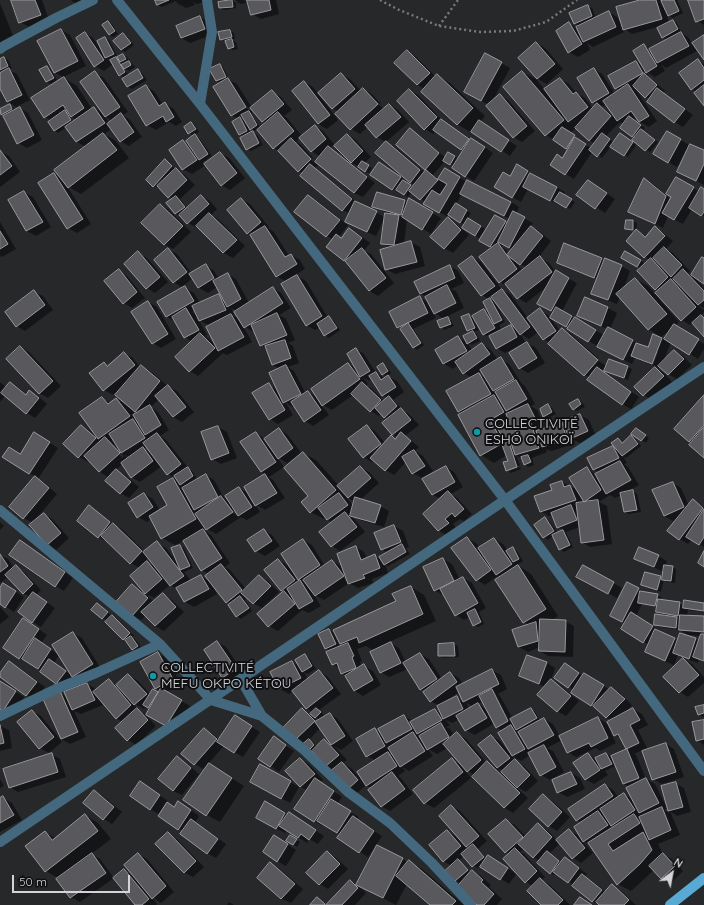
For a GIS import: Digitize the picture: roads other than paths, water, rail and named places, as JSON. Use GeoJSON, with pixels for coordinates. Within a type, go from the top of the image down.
{"type":"FeatureCollection","features":[{"type":"Feature","properties":{"kind":"main road"},"geometry":{"type":"LineString","coordinates":[[670,905],[704,878]]}},
{"type":"Feature","properties":{"kind":"street"},"geometry":{"type":"LineString","coordinates":[[0,49],[56,18],[93,0]]}},
{"type":"Feature","properties":{"kind":"street"},"geometry":{"type":"LineString","coordinates":[[117,0],[200,104],[505,500],[704,771]]}},
{"type":"Feature","properties":{"kind":"street"},"geometry":{"type":"LineString","coordinates":[[200,104],[212,32],[207,0]]}},
{"type":"Feature","properties":{"kind":"street"},"geometry":{"type":"LineString","coordinates":[[0,842],[704,367]]}},
{"type":"Feature","properties":{"kind":"street"},"geometry":{"type":"LineString","coordinates":[[0,510],[160,644],[211,700],[262,716]]}},
{"type":"Feature","properties":{"kind":"street"},"geometry":{"type":"LineString","coordinates":[[0,716],[56,689],[160,644]]}},
{"type":"Feature","properties":{"kind":"street"},"geometry":{"type":"LineString","coordinates":[[241,680],[262,716],[303,749],[348,792],[390,823],[432,863],[471,905]]}},
{"type":"Feature","properties":{"kind":"place","name":"COLLECTIVITÉ ESHÓ ONIKOÏ"},"geometry":{"type":"Point","coordinates":[477,432]}},
{"type":"Feature","properties":{"kind":"place","name":"COLLECTIVITÉ MEFU OKPO KÉTOU"},"geometry":{"type":"Point","coordinates":[153,676]}}]}
